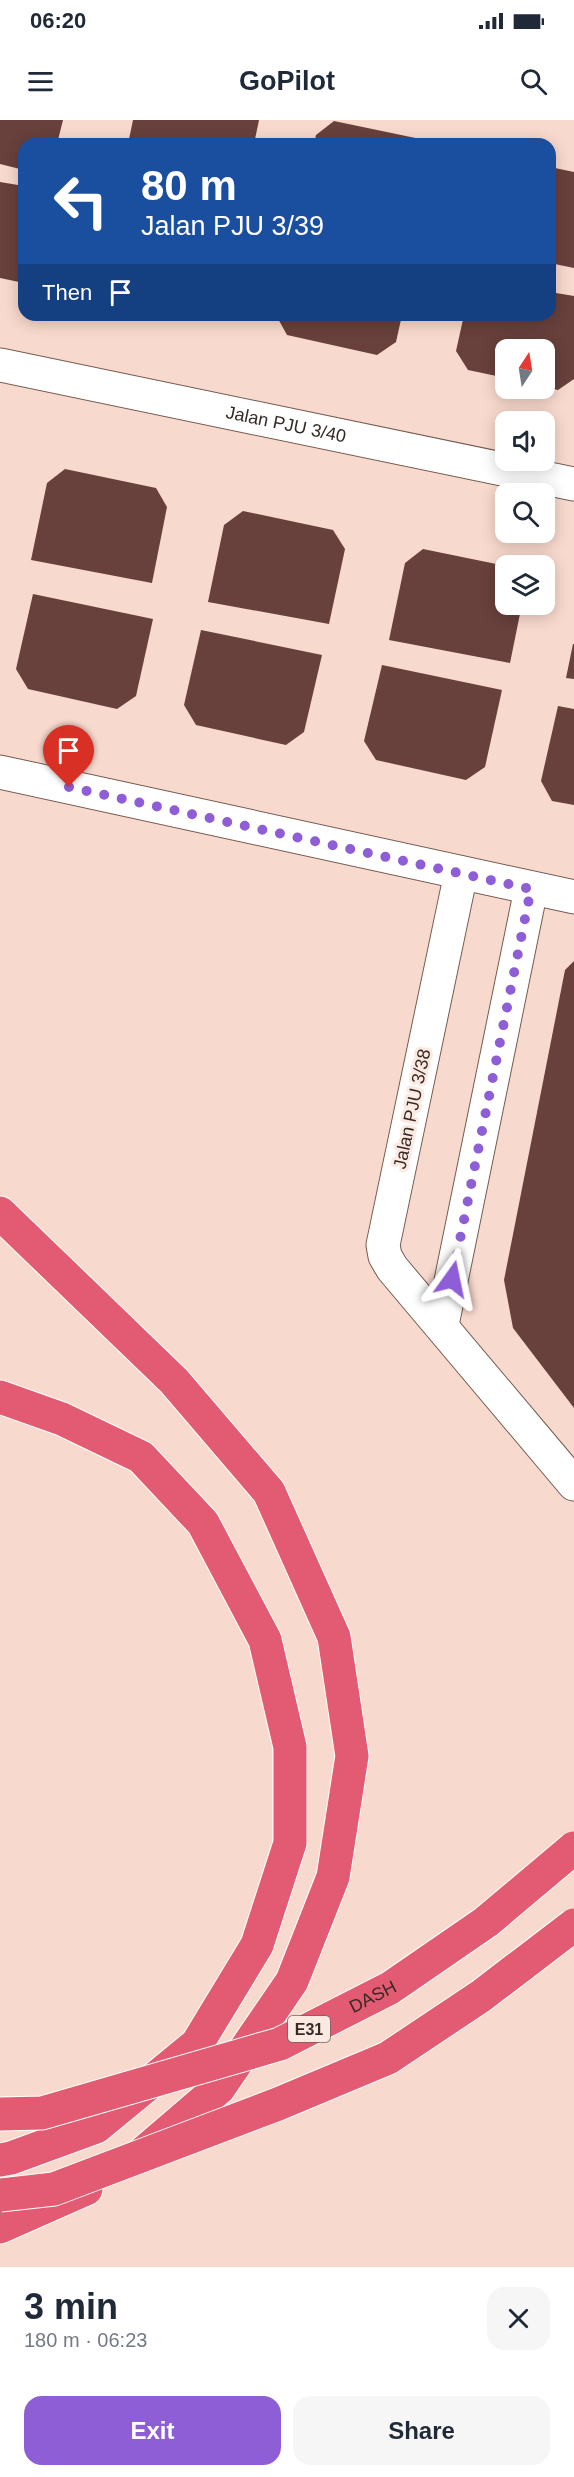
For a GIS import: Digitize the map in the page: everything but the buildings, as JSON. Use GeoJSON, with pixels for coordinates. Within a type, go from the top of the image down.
{"type":"FeatureCollection","features":[{"type":"Feature","properties":{"kind":"highway"},"geometry":{"type":"LineString","coordinates":[[0,1213],[174,1381],[269,1492],[334,1637],[352,1756],[333,1877],[292,1981],[219,2088],[119,2173],[0,2227]]}},
{"type":"Feature","properties":{"kind":"highway"},"geometry":{"type":"LineString","coordinates":[[0,1396],[63,1419],[141,1457],[203,1523],[265,1640],[290,1747],[290,1844],[257,1945],[196,2044],[96,2127],[0,2160]]}},
{"type":"Feature","properties":{"kind":"highway","name":"DASH"},"geometry":{"type":"LineString","coordinates":[[0,2114],[42,2113],[279,2044],[390,1988],[486,1922],[574,1848]]}},
{"type":"Feature","properties":{"kind":"highway"},"geometry":{"type":"LineString","coordinates":[[0,2195],[54,2189],[278,2104],[388,2058],[482,1996],[574,1925]]}},
{"type":"Feature","properties":{"kind":"street","name":"Jalan PJU 3/40"},"geometry":{"type":"LineString","coordinates":[[0,365],[574,484]]}},
{"type":"Feature","properties":{"kind":"street"},"geometry":{"type":"LineString","coordinates":[[0,772],[574,897]]}},
{"type":"Feature","properties":{"kind":"street","name":"Jalan PJU 3/38"},"geometry":{"type":"LineString","coordinates":[[460,873],[383,1245],[385,1256],[392,1268],[574,1484]]}},
{"type":"Feature","properties":{"kind":"street"},"geometry":{"type":"LineString","coordinates":[[442,1325],[531,889]]}},
{"type":"Feature","properties":{"kind":"route"},"geometry":{"type":"LineString","coordinates":[[69,787],[531,889],[452,1279]]}}]}
